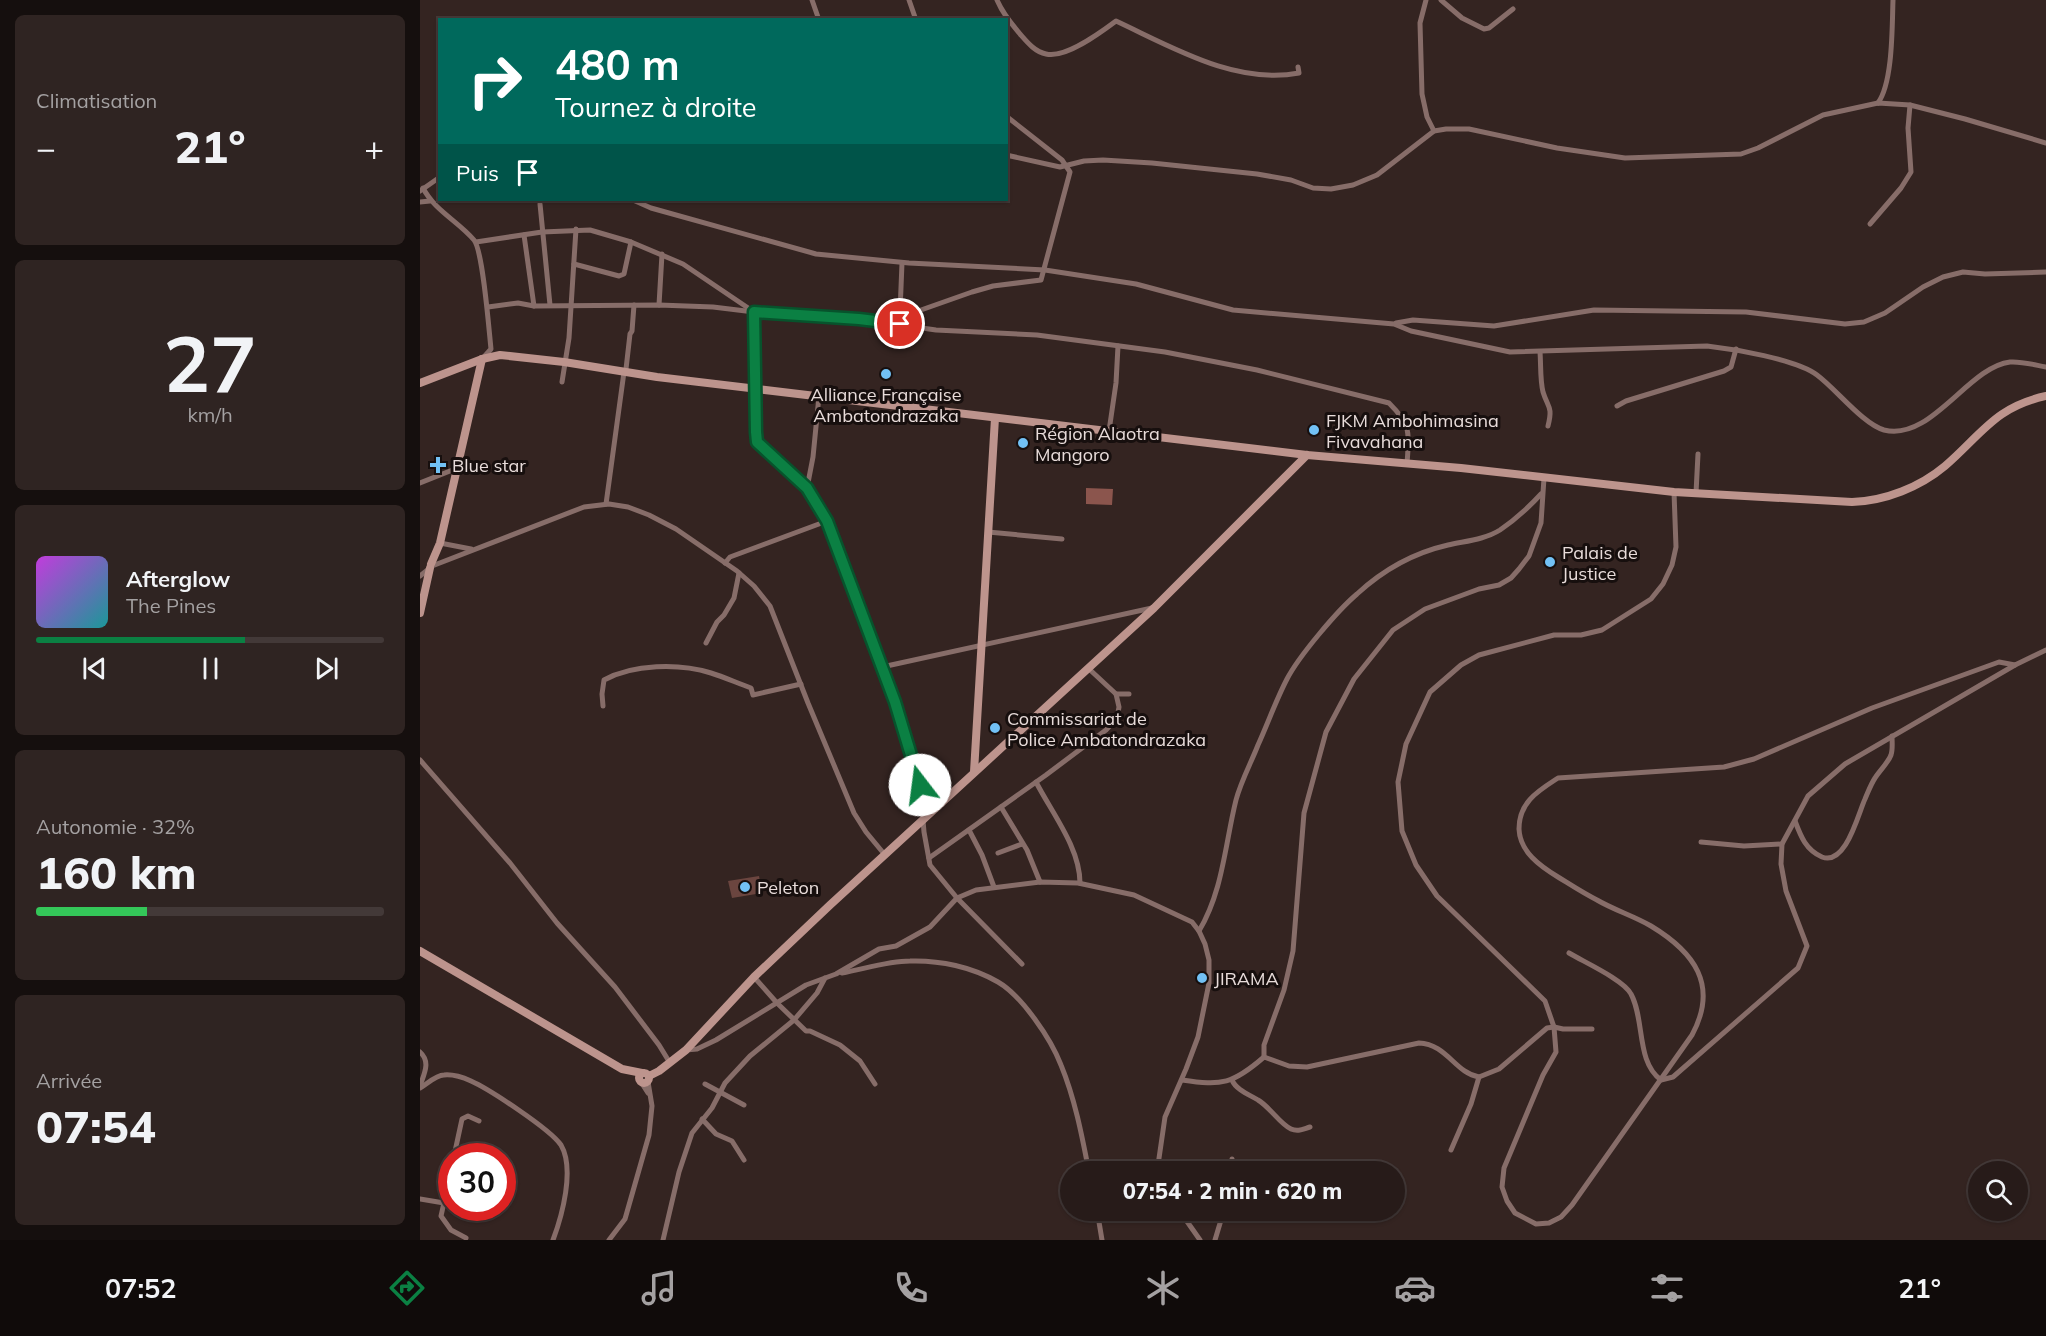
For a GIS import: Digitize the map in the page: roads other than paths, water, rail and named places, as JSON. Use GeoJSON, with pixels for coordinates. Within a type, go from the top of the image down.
{"type":"FeatureCollection","features":[{"type":"Feature","properties":{"kind":"street"},"geometry":{"type":"LineString","coordinates":[[812,0],[818,18]]}},
{"type":"Feature","properties":{"kind":"street"},"geometry":{"type":"LineString","coordinates":[[909,0],[915,18]]}},
{"type":"Feature","properties":{"kind":"street"},"geometry":{"type":"LineString","coordinates":[[997,0],[1007,18]]}},
{"type":"Feature","properties":{"kind":"street"},"geometry":{"type":"LineString","coordinates":[[1426,0],[1420,23],[1422,94],[1427,117],[1434,131]]}},
{"type":"Feature","properties":{"kind":"street"},"geometry":{"type":"LineString","coordinates":[[1441,0],[1462,18],[1484,29],[1513,9]]}},
{"type":"Feature","properties":{"kind":"street"},"geometry":{"type":"LineString","coordinates":[[1878,103],[1884,94],[1888,74],[1893,0]]}},
{"type":"Feature","properties":{"kind":"street"},"geometry":{"type":"LineString","coordinates":[[1008,19],[1030,46],[1046,55],[1061,54],[1093,38],[1116,21],[1217,66],[1283,76],[1299,73],[1298,67]]}},
{"type":"Feature","properties":{"kind":"street"},"geometry":{"type":"LineString","coordinates":[[1008,155],[1060,167],[1084,161],[1102,160],[1152,163],[1257,174],[1291,180],[1313,188],[1330,189],[1353,185],[1377,175],[1434,131],[1469,129],[1557,148],[1625,158],[1741,154],[1758,148],[1823,115],[1878,103],[1910,105],[2046,143]]}},
{"type":"Feature","properties":{"kind":"street"},"geometry":{"type":"LineString","coordinates":[[1870,224],[1901,188],[1911,172],[1908,128],[1910,105]]}},
{"type":"Feature","properties":{"kind":"street"},"geometry":{"type":"LineString","coordinates":[[901,321],[904,316],[972,292],[993,286],[1041,280],[1070,172],[1062,160],[1008,118]]}},
{"type":"Feature","properties":{"kind":"street"},"geometry":{"type":"LineString","coordinates":[[420,613],[431,566],[440,543],[482,358],[491,349],[488,307],[476,242],[430,201],[422,190],[438,178]]}},
{"type":"Feature","properties":{"kind":"street"},"geometry":{"type":"LineString","coordinates":[[420,202],[430,201]]}},
{"type":"Feature","properties":{"kind":"street"},"geometry":{"type":"LineString","coordinates":[[635,201],[651,208],[816,254],[902,263],[1045,270],[1136,284],[1233,310],[1394,324],[1413,321],[1494,326],[1594,310],[1746,312],[1845,324],[1864,322],[1885,313],[1923,287],[1943,277],[1963,273],[2046,272]]}},
{"type":"Feature","properties":{"kind":"street"},"geometry":{"type":"LineString","coordinates":[[540,204],[550,305]]}},
{"type":"Feature","properties":{"kind":"street"},"geometry":{"type":"LineString","coordinates":[[562,382],[569,338],[576,229]]}},
{"type":"Feature","properties":{"kind":"street"},"geometry":{"type":"LineString","coordinates":[[476,242],[542,232],[590,230],[662,254],[692,269],[754,312]]}},
{"type":"Feature","properties":{"kind":"street"},"geometry":{"type":"LineString","coordinates":[[524,235],[534,306]]}},
{"type":"Feature","properties":{"kind":"street"},"geometry":{"type":"LineString","coordinates":[[574,264],[619,276],[624,274],[631,242]]}},
{"type":"Feature","properties":{"kind":"street"},"geometry":{"type":"LineString","coordinates":[[659,305],[662,254]]}},
{"type":"Feature","properties":{"kind":"street"},"geometry":{"type":"LineString","coordinates":[[901,321],[902,263]]}},
{"type":"Feature","properties":{"kind":"street"},"geometry":{"type":"LineString","coordinates":[[488,307],[518,303],[534,306],[571,304],[713,308],[901,321],[936,330],[1037,335],[1165,352],[1257,370],[1389,403],[1400,414],[1409,433],[1407,464]]}},
{"type":"Feature","properties":{"kind":"street"},"geometry":{"type":"LineString","coordinates":[[606,504],[634,305]]}},
{"type":"Feature","properties":{"kind":"street"},"geometry":{"type":"LineString","coordinates":[[754,312],[757,442],[807,488],[827,521],[909,745],[920,785],[930,865],[957,898],[1022,964]]}},
{"type":"Feature","properties":{"kind":"street"},"geometry":{"type":"LineString","coordinates":[[1394,324],[1411,331],[1510,352],[1707,346],[1736,349],[1814,373],[1857,412],[1885,430],[1908,429],[1933,415],[1952,402],[1989,369],[2010,362],[2046,366]]}},
{"type":"Feature","properties":{"kind":"street"},"geometry":{"type":"LineString","coordinates":[[1109,431],[1116,383],[1118,346]]}},
{"type":"Feature","properties":{"kind":"street"},"geometry":{"type":"LineString","coordinates":[[1617,406],[1626,400],[1724,371],[1731,367],[1736,349]]}},
{"type":"Feature","properties":{"kind":"street"},"geometry":{"type":"LineString","coordinates":[[1540,352],[1544,393],[1549,403],[1551,416],[1548,426]]}},
{"type":"Feature","properties":{"kind":"street"},"geometry":{"type":"LineString","coordinates":[[420,382],[482,358],[500,355],[1307,455],[1674,492],[1852,502],[1887,497],[1927,478],[1943,468],[1997,416],[2030,400],[2046,396]]}},
{"type":"Feature","properties":{"kind":"street"},"geometry":{"type":"LineString","coordinates":[[807,488],[813,458],[819,396]]}},
{"type":"Feature","properties":{"kind":"street"},"geometry":{"type":"LineString","coordinates":[[974,772],[995,418]]}},
{"type":"Feature","properties":{"kind":"street"},"geometry":{"type":"LineString","coordinates":[[1696,493],[1698,454]]}},
{"type":"Feature","properties":{"kind":"street"},"geometry":{"type":"LineString","coordinates":[[644,1078],[659,1071],[686,1050],[754,977],[1154,608],[1307,455]]}},
{"type":"Feature","properties":{"kind":"street"},"geometry":{"type":"LineString","coordinates":[[420,483],[455,469]]}},
{"type":"Feature","properties":{"kind":"street"},"geometry":{"type":"LineString","coordinates":[[1264,1058],[1264,1045],[1284,990],[1293,951],[1304,813],[1326,732],[1354,679],[1393,630],[1425,609],[1479,589],[1499,585],[1511,578],[1529,556],[1541,522],[1544,478]]}},
{"type":"Feature","properties":{"kind":"street"},"geometry":{"type":"LineString","coordinates":[[1674,492],[1676,547],[1672,565],[1663,584],[1651,599],[1602,630],[1581,635],[1554,635],[1479,655],[1461,665],[1430,692],[1406,744],[1398,782],[1402,831],[1416,865],[1437,896],[1545,1001],[1554,1027],[1556,1052],[1543,1075],[1504,1168],[1502,1188],[1507,1202],[1515,1213],[1524,1219],[1536,1224],[1549,1223],[1561,1216],[1572,1205],[1692,1035],[1701,1019],[1704,999],[1696,967],[1685,952],[1650,926],[1596,900],[1534,860],[1523,846],[1519,833],[1519,818],[1526,802],[1558,778],[1724,767],[1754,759],[1872,708],[1962,675],[2000,662],[2015,665]]}},
{"type":"Feature","properties":{"kind":"street"},"geometry":{"type":"LineString","coordinates":[[1199,930],[1209,914],[1219,883],[1236,800],[1248,767],[1268,718],[1288,678],[1303,656],[1356,595],[1386,570],[1411,557],[1447,545],[1477,540],[1499,531],[1542,494]]}},
{"type":"Feature","properties":{"kind":"street"},"geometry":{"type":"LineString","coordinates":[[420,576],[431,566],[584,507],[606,504],[628,507],[676,529],[739,573],[754,586],[770,606],[854,813],[885,855]]}},
{"type":"Feature","properties":{"kind":"street"},"geometry":{"type":"LineString","coordinates":[[725,563],[730,557],[827,521]]}},
{"type":"Feature","properties":{"kind":"street"},"geometry":{"type":"LineString","coordinates":[[988,532],[1062,539]]}},
{"type":"Feature","properties":{"kind":"street"},"geometry":{"type":"LineString","coordinates":[[440,543],[472,549]]}},
{"type":"Feature","properties":{"kind":"street"},"geometry":{"type":"LineString","coordinates":[[706,643],[734,598],[739,573]]}},
{"type":"Feature","properties":{"kind":"street"},"geometry":{"type":"LineString","coordinates":[[882,667],[1154,608]]}},
{"type":"Feature","properties":{"kind":"street"},"geometry":{"type":"LineString","coordinates":[[1569,953],[1606,973],[1631,992],[1641,1024],[1645,1059],[1655,1076],[1661,1080],[1673,1077],[1798,968],[1807,945],[1786,891],[1781,864],[1782,844],[1808,796],[1845,764],[2015,665],[2046,650]]}},
{"type":"Feature","properties":{"kind":"street"},"geometry":{"type":"LineString","coordinates":[[603,706],[604,680],[625,670],[638,668],[687,668],[711,673],[751,688],[753,694],[801,684]]}},
{"type":"Feature","properties":{"kind":"street"},"geometry":{"type":"LineString","coordinates":[[929,858],[1106,730],[1117,718],[1119,707],[1116,694],[1088,668]]}},
{"type":"Feature","properties":{"kind":"street"},"geometry":{"type":"LineString","coordinates":[[1116,694],[1129,694]]}},
{"type":"Feature","properties":{"kind":"street"},"geometry":{"type":"LineString","coordinates":[[1796,821],[1802,840],[1812,852],[1826,858],[1834,857],[1841,851],[1851,836],[1860,808],[1873,780],[1889,759],[1892,752],[1892,736]]}},
{"type":"Feature","properties":{"kind":"street"},"geometry":{"type":"LineString","coordinates":[[420,760],[510,863],[557,923],[615,987],[670,1063]]}},
{"type":"Feature","properties":{"kind":"street"},"geometry":{"type":"LineString","coordinates":[[1036,782],[1074,850],[1080,883]]}},
{"type":"Feature","properties":{"kind":"street"},"geometry":{"type":"LineString","coordinates":[[1001,807],[1040,882]]}},
{"type":"Feature","properties":{"kind":"street"},"geometry":{"type":"LineString","coordinates":[[969,830],[982,855],[994,887]]}},
{"type":"Feature","properties":{"kind":"street"},"geometry":{"type":"LineString","coordinates":[[1701,842],[1743,846],[1782,844]]}},
{"type":"Feature","properties":{"kind":"street"},"geometry":{"type":"LineString","coordinates":[[998,853],[1022,844]]}},
{"type":"Feature","properties":{"kind":"street"},"geometry":{"type":"LineString","coordinates":[[836,974],[879,949],[896,946],[930,927],[957,898],[976,890],[994,887],[1040,882],[1080,883],[1134,895],[1192,922],[1199,930],[1209,960],[1209,983],[1198,1037],[1165,1117],[1159,1161]]}},
{"type":"Feature","properties":{"kind":"street"},"geometry":{"type":"LineString","coordinates":[[420,951],[622,1069],[644,1078],[651,1097],[652,1118],[649,1135],[625,1219],[611,1239]]}},
{"type":"Feature","properties":{"kind":"street"},"geometry":{"type":"LineString","coordinates":[[686,1050],[697,1049],[716,1040],[806,985],[836,974],[908,960],[945,962],[999,983],[1026,1007],[1061,1064],[1082,1134],[1087,1161]]}},
{"type":"Feature","properties":{"kind":"street"},"geometry":{"type":"LineString","coordinates":[[754,977],[806,1031],[840,1045],[860,1061],[875,1084]]}},
{"type":"Feature","properties":{"kind":"street"},"geometry":{"type":"LineString","coordinates":[[663,1240],[687,1143],[712,1108],[725,1083],[750,1056],[794,1020],[817,993],[825,978]]}},
{"type":"Feature","properties":{"kind":"street"},"geometry":{"type":"LineString","coordinates":[[1264,1058],[1289,1066],[1307,1067],[1419,1043],[1430,1044],[1440,1049],[1469,1074],[1479,1077],[1499,1069],[1547,1028],[1592,1029]]}},
{"type":"Feature","properties":{"kind":"street"},"geometry":{"type":"LineString","coordinates":[[420,1052],[425,1056],[427,1066],[420,1087]]}},
{"type":"Feature","properties":{"kind":"street"},"geometry":{"type":"LineString","coordinates":[[1182,1080],[1207,1084],[1232,1080],[1264,1058]]}},
{"type":"Feature","properties":{"kind":"street"},"geometry":{"type":"LineString","coordinates":[[420,1087],[441,1075],[459,1076],[474,1082],[536,1124],[561,1146],[567,1179],[563,1207],[553,1240]]}},
{"type":"Feature","properties":{"kind":"street"},"geometry":{"type":"LineString","coordinates":[[1451,1150],[1471,1104],[1479,1077]]}},
{"type":"Feature","properties":{"kind":"street"},"geometry":{"type":"LineString","coordinates":[[1232,1080],[1234,1085],[1257,1099],[1288,1128],[1298,1131],[1310,1127]]}},
{"type":"Feature","properties":{"kind":"street"},"geometry":{"type":"LineString","coordinates":[[705,1084],[744,1105]]}},
{"type":"Feature","properties":{"kind":"street"},"geometry":{"type":"LineString","coordinates":[[457,1143],[462,1119],[468,1116],[479,1121]]}},
{"type":"Feature","properties":{"kind":"street"},"geometry":{"type":"LineString","coordinates":[[702,1119],[716,1134],[732,1140],[744,1160]]}},
{"type":"Feature","properties":{"kind":"street"},"geometry":{"type":"LineString","coordinates":[[420,1199],[438,1202]]}},
{"type":"Feature","properties":{"kind":"street"},"geometry":{"type":"LineString","coordinates":[[445,1221],[451,1230],[466,1238]]}},
{"type":"Feature","properties":{"kind":"street"},"geometry":{"type":"LineString","coordinates":[[1098,1221],[1102,1240]]}},
{"type":"Feature","properties":{"kind":"street"},"geometry":{"type":"LineString","coordinates":[[1187,1221],[1200,1240]]}},
{"type":"Feature","properties":{"kind":"street"},"geometry":{"type":"LineString","coordinates":[[1215,1240],[1221,1221]]}},
{"type":"Feature","properties":{"kind":"place","name":"Alliance Française Ambatondrazaka"},"geometry":{"type":"Point","coordinates":[886,374]}},
{"type":"Feature","properties":{"kind":"place","name":"FJKM Ambohimasina Fivavahana"},"geometry":{"type":"Point","coordinates":[1314,430]}},
{"type":"Feature","properties":{"kind":"place","name":"Région Alaotra Mangoro"},"geometry":{"type":"Point","coordinates":[1023,443]}},
{"type":"Feature","properties":{"kind":"place","name":"Blue star"},"geometry":{"type":"Point","coordinates":[438,465]}},
{"type":"Feature","properties":{"kind":"place","name":"Palais de Justice"},"geometry":{"type":"Point","coordinates":[1550,562]}},
{"type":"Feature","properties":{"kind":"place","name":"Commissariat de Police Ambatondrazaka"},"geometry":{"type":"Point","coordinates":[995,728]}},
{"type":"Feature","properties":{"kind":"place","name":"Peleton"},"geometry":{"type":"Point","coordinates":[745,887]}},
{"type":"Feature","properties":{"kind":"place","name":"JIRAMA"},"geometry":{"type":"Point","coordinates":[1202,978]}}]}
